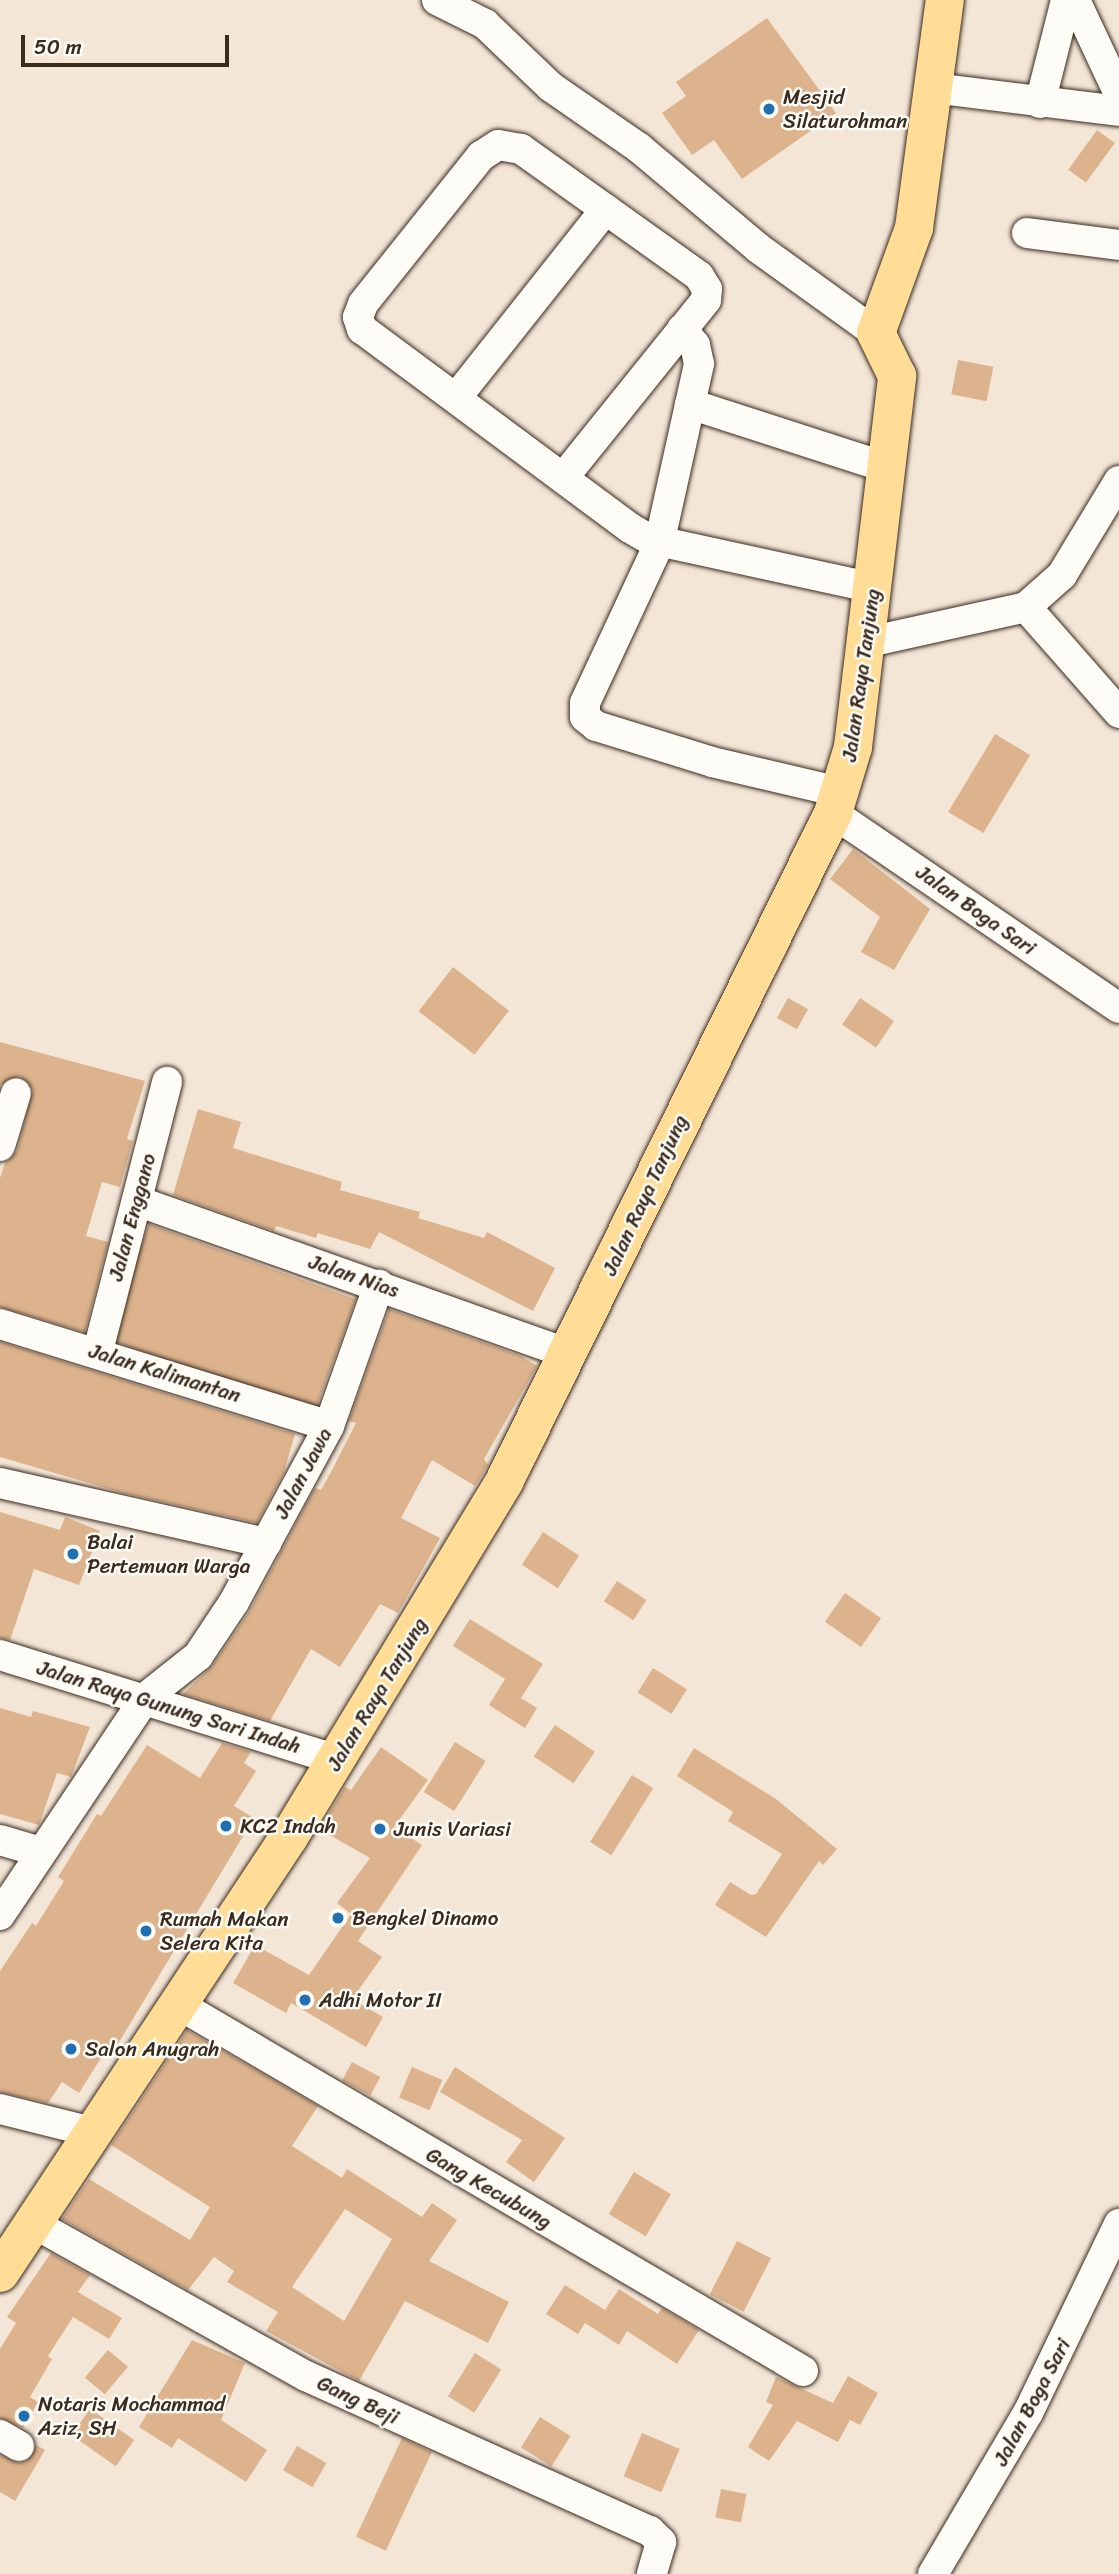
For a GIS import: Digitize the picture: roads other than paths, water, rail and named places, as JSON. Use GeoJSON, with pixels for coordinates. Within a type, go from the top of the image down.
{"type":"FeatureCollection","features":[{"type":"Feature","properties":{"kind":"main road"},"geometry":{"type":"LineString","coordinates":[[876,333],[914,228],[945,0]]}},
{"type":"Feature","properties":{"kind":"main road","name":"Jalan Raya Tanjung"},"geometry":{"type":"LineString","coordinates":[[0,2273],[337,1760],[505,1480],[569,1354],[689,1099],[836,803],[853,747],[864,643],[874,588],[884,467],[897,376],[876,333]]}},
{"type":"Feature","properties":{"kind":"street"},"geometry":{"type":"LineString","coordinates":[[437,0],[485,24],[551,87],[639,148],[758,248],[876,333]]}},
{"type":"Feature","properties":{"kind":"street"},"geometry":{"type":"LineString","coordinates":[[1040,103],[1066,0]]}},
{"type":"Feature","properties":{"kind":"street"},"geometry":{"type":"LineString","coordinates":[[1075,0],[1119,94]]}},
{"type":"Feature","properties":{"kind":"street"},"geometry":{"type":"LineString","coordinates":[[933,88],[1119,111]]}},
{"type":"Feature","properties":{"kind":"street"},"geometry":{"type":"LineString","coordinates":[[563,478],[706,300],[703,280],[513,145],[489,149],[363,304],[358,317],[362,329],[563,478],[659,544],[874,588]]}},
{"type":"Feature","properties":{"kind":"street"},"geometry":{"type":"LineString","coordinates":[[456,398],[606,209]]}},
{"type":"Feature","properties":{"kind":"street"},"geometry":{"type":"LineString","coordinates":[[1027,233],[1119,245]]}},
{"type":"Feature","properties":{"kind":"street"},"geometry":{"type":"LineString","coordinates":[[682,329],[692,339],[698,358],[659,544],[585,703],[584,718],[596,726],[836,803]]}},
{"type":"Feature","properties":{"kind":"street"},"geometry":{"type":"LineString","coordinates":[[690,404],[884,467]]}},
{"type":"Feature","properties":{"kind":"street"},"geometry":{"type":"LineString","coordinates":[[864,643],[1026,607],[1062,575],[1119,481]]}},
{"type":"Feature","properties":{"kind":"street"},"geometry":{"type":"LineString","coordinates":[[1026,607],[1119,713]]}},
{"type":"Feature","properties":{"kind":"street","name":"Jalan Boga Sari"},"geometry":{"type":"LineString","coordinates":[[836,803],[1119,1008]]}},
{"type":"Feature","properties":{"kind":"street","name":"Jalan Enggano"},"geometry":{"type":"LineString","coordinates":[[98,1351],[167,1082]]}},
{"type":"Feature","properties":{"kind":"street"},"geometry":{"type":"LineString","coordinates":[[0,1146],[16,1093]]}},
{"type":"Feature","properties":{"kind":"street","name":"Jalan Nias"},"geometry":{"type":"LineString","coordinates":[[137,1201],[569,1354]]}},
{"type":"Feature","properties":{"kind":"street","name":"Jalan Jawa"},"geometry":{"type":"LineString","coordinates":[[0,1915],[145,1698],[198,1656],[265,1543],[329,1426],[379,1285]]}},
{"type":"Feature","properties":{"kind":"street","name":"Jalan Kalimantan"},"geometry":{"type":"LineString","coordinates":[[0,1324],[98,1351],[329,1426]]}},
{"type":"Feature","properties":{"kind":"street"},"geometry":{"type":"LineString","coordinates":[[0,1483],[265,1543]]}},
{"type":"Feature","properties":{"kind":"street","name":"Jalan Raya Gunung Sari Indah"},"geometry":{"type":"LineString","coordinates":[[0,1655],[337,1760]]}},
{"type":"Feature","properties":{"kind":"street"},"geometry":{"type":"LineString","coordinates":[[0,1840],[41,1852]]}},
{"type":"Feature","properties":{"kind":"street","name":"Gang Kecubung"},"geometry":{"type":"LineString","coordinates":[[176,2003],[803,2371]]}},
{"type":"Feature","properties":{"kind":"street"},"geometry":{"type":"LineString","coordinates":[[0,2109],[92,2132]]}},
{"type":"Feature","properties":{"kind":"street","name":"Gang Beji"},"geometry":{"type":"LineString","coordinates":[[33,2223],[306,2376],[650,2531],[661,2542],[652,2574]]}},
{"type":"Feature","properties":{"kind":"street","name":"Jalan Boga Sari"},"geometry":{"type":"LineString","coordinates":[[933,2574],[1028,2413],[1119,2224]]}},
{"type":"Feature","properties":{"kind":"place","name":"Mesjid Silaturohman"},"geometry":{"type":"Point","coordinates":[769,109]}},
{"type":"Feature","properties":{"kind":"place","name":"Balai Pertemuan Warga"},"geometry":{"type":"Point","coordinates":[73,1554]}},
{"type":"Feature","properties":{"kind":"place","name":"KC2 Indah"},"geometry":{"type":"Point","coordinates":[226,1826]}},
{"type":"Feature","properties":{"kind":"place","name":"Junis Variasi"},"geometry":{"type":"Point","coordinates":[380,1829]}},
{"type":"Feature","properties":{"kind":"place","name":"Bengkel Dinamo"},"geometry":{"type":"Point","coordinates":[338,1918]}},
{"type":"Feature","properties":{"kind":"place","name":"Rumah Makan Selera Kita"},"geometry":{"type":"Point","coordinates":[146,1931]}},
{"type":"Feature","properties":{"kind":"place","name":"Adhi Motor II"},"geometry":{"type":"Point","coordinates":[305,2000]}},
{"type":"Feature","properties":{"kind":"place","name":"Salon Anugrah"},"geometry":{"type":"Point","coordinates":[71,2049]}},
{"type":"Feature","properties":{"kind":"place","name":"Notaris Mochammad Aziz, SH"},"geometry":{"type":"Point","coordinates":[24,2416]}}]}
